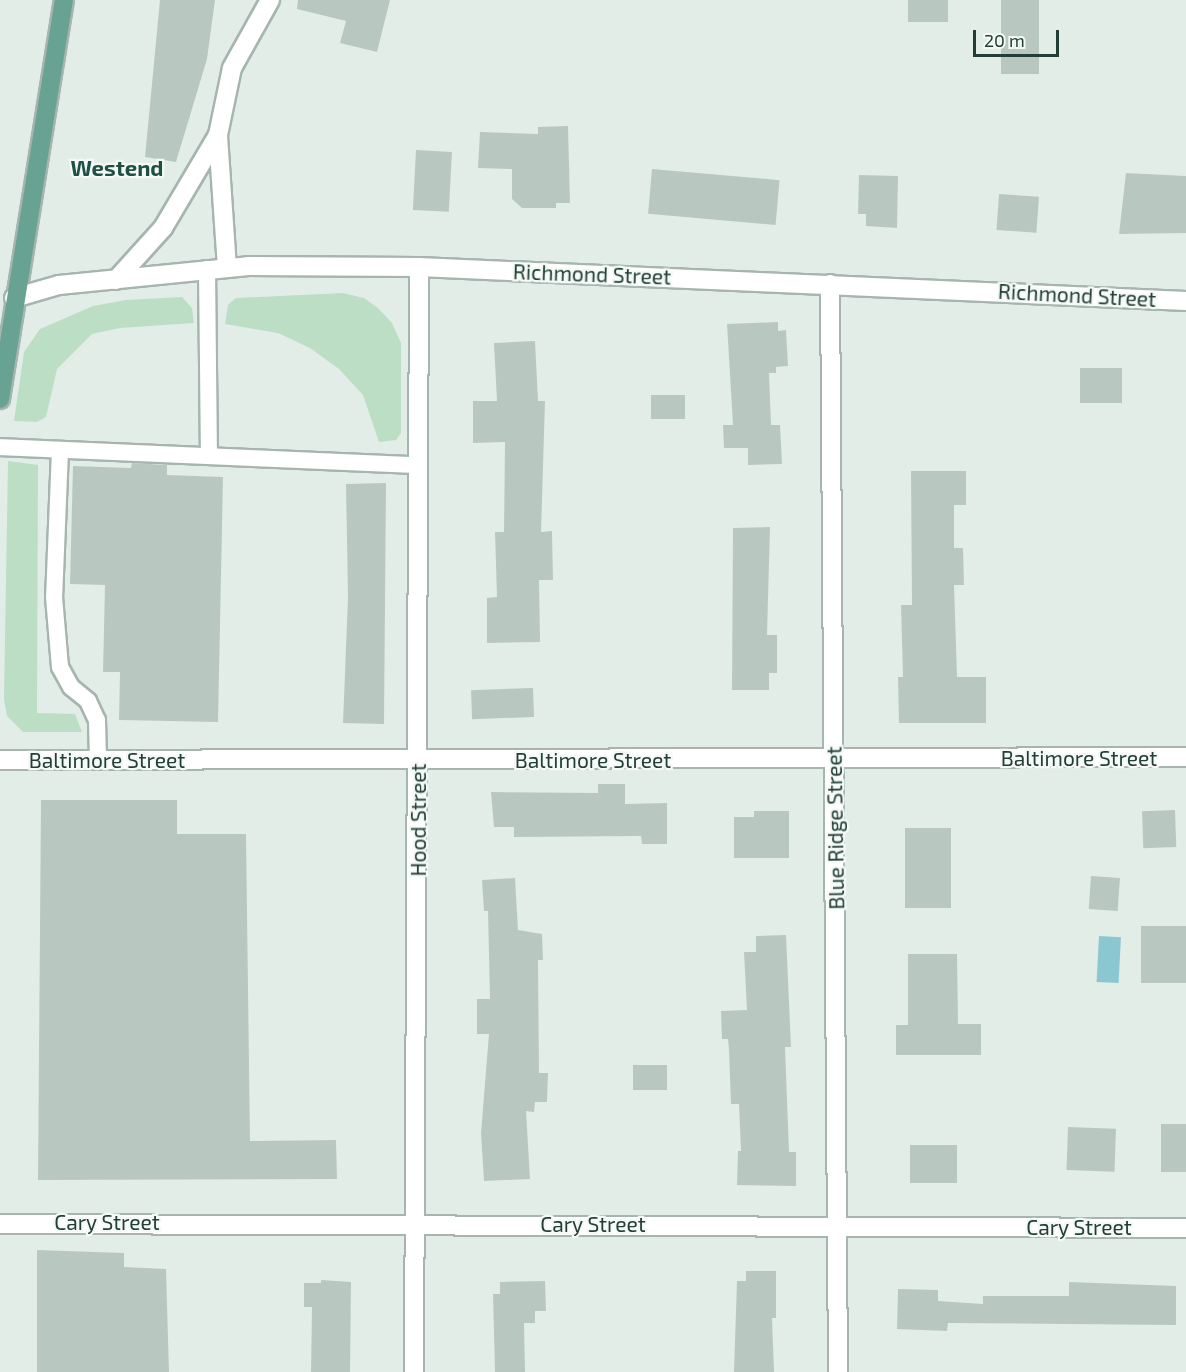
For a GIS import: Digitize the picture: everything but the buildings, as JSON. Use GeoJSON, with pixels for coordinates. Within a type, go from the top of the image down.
{"type":"FeatureCollection","features":[{"type":"Feature","properties":{"kind":"main road"},"geometry":{"type":"LineString","coordinates":[[0,399],[7,298],[35,200],[64,0]]}},
{"type":"Feature","properties":{"kind":"street"},"geometry":{"type":"LineString","coordinates":[[227,268],[218,135],[232,68],[270,0]]}},
{"type":"Feature","properties":{"kind":"street"},"geometry":{"type":"LineString","coordinates":[[116,280],[163,228],[218,135]]}},
{"type":"Feature","properties":{"kind":"street","name":"Richmond Street"},"geometry":{"type":"LineString","coordinates":[[7,298],[59,285],[207,269],[419,267],[1186,301]]}},
{"type":"Feature","properties":{"kind":"street","name":"Hood Street"},"geometry":{"type":"LineString","coordinates":[[414,1372],[419,267]]}},
{"type":"Feature","properties":{"kind":"street","name":"Blue Ridge Street"},"geometry":{"type":"LineString","coordinates":[[830,284],[839,1227],[838,1372]]}},
{"type":"Feature","properties":{"kind":"street","name":"Baltimore Street"},"geometry":{"type":"LineString","coordinates":[[0,760],[1186,758]]}},
{"type":"Feature","properties":{"kind":"street","name":"Cary Street"},"geometry":{"type":"LineString","coordinates":[[0,1224],[414,1223],[1186,1228]]}},
{"type":"Feature","properties":{"kind":"lane"},"geometry":{"type":"LineString","coordinates":[[207,269],[209,456]]}},
{"type":"Feature","properties":{"kind":"lane"},"geometry":{"type":"LineString","coordinates":[[0,447],[419,465]]}},
{"type":"Feature","properties":{"kind":"lane"},"geometry":{"type":"LineString","coordinates":[[60,450],[54,597],[60,667],[71,687],[88,701],[97,720],[98,760]]}},
{"type":"Feature","properties":{"kind":"green space"},"geometry":{"type":"Polygon","coordinates":[[[343,293],[364,298],[378,308],[392,323],[401,343],[401,433],[396,440],[379,442],[363,395],[339,369],[310,348],[278,333],[225,324],[228,305],[236,298],[343,293]]]}},
{"type":"Feature","properties":{"kind":"green space"},"geometry":{"type":"Polygon","coordinates":[[[182,297],[192,308],[194,323],[120,328],[92,334],[57,369],[46,417],[37,422],[14,421],[24,352],[40,329],[93,306],[126,300],[182,297]]]}},
{"type":"Feature","properties":{"kind":"green space"},"geometry":{"type":"Polygon","coordinates":[[[8,461],[38,465],[37,713],[75,714],[82,732],[23,732],[7,716],[4,699],[8,461]]]}},
{"type":"Feature","properties":{"kind":"water"},"geometry":{"type":"Polygon","coordinates":[[[1099,936],[1121,937],[1119,983],[1097,982],[1099,936]]]}},
{"type":"Feature","properties":{"kind":"district","name":"Westend"},"geometry":{"type":"Point","coordinates":[117,168]}}]}
